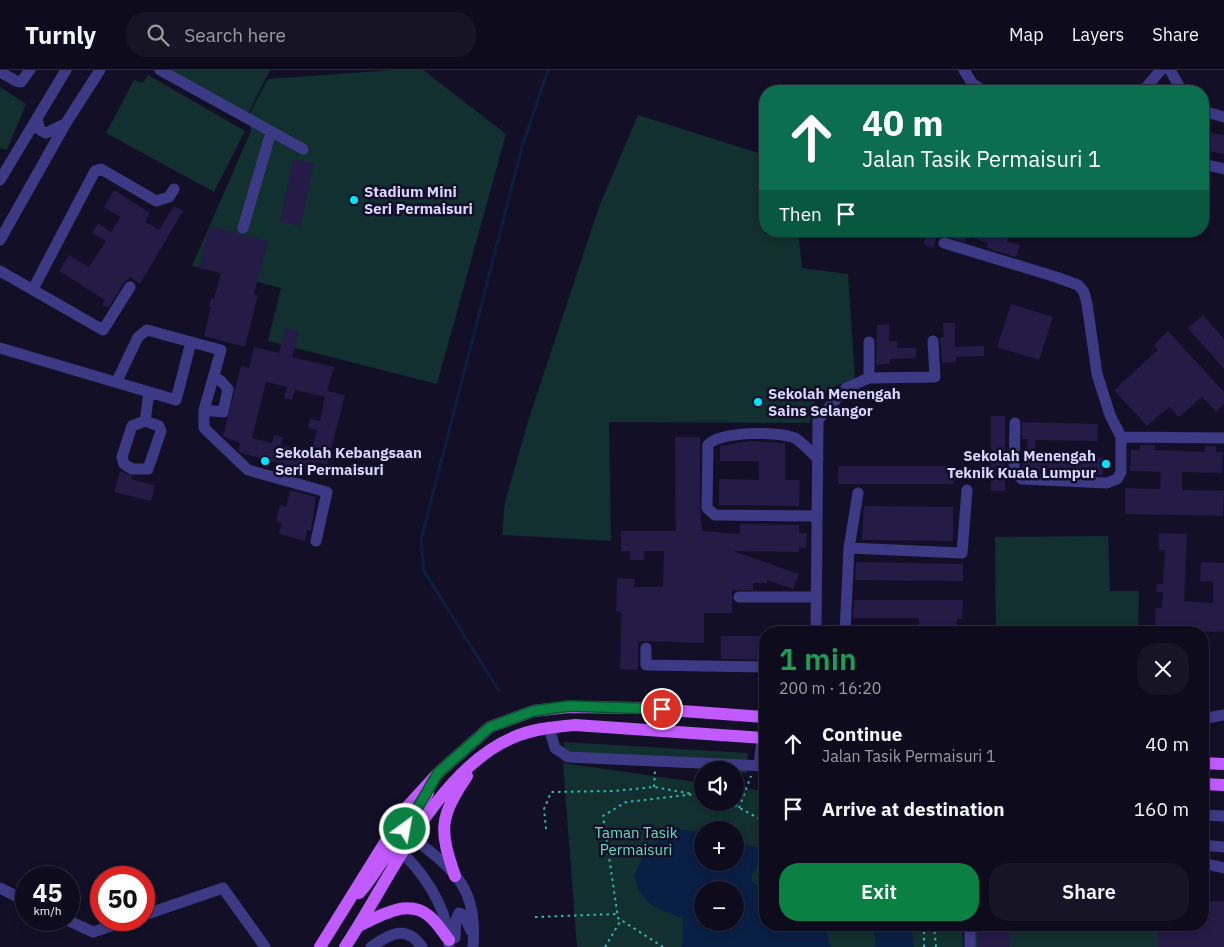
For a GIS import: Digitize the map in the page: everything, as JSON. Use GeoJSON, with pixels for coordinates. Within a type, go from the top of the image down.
{"type":"FeatureCollection","features":[{"type":"Feature","properties":{"kind":"main road"},"geometry":{"type":"LineString","coordinates":[[320,947],[407,807],[438,773],[490,727],[533,711],[569,706],[662,709],[759,717]]}},
{"type":"Feature","properties":{"kind":"main road"},"geometry":{"type":"LineString","coordinates":[[661,731],[662,709]]}},
{"type":"Feature","properties":{"kind":"main road"},"geometry":{"type":"LineString","coordinates":[[345,947],[406,844],[433,805],[480,755],[512,737],[549,727],[575,724],[759,738]]}},
{"type":"Feature","properties":{"kind":"main road"},"geometry":{"type":"LineString","coordinates":[[455,876],[444,846],[443,828],[446,813],[455,794],[480,755]]}},
{"type":"Feature","properties":{"kind":"main road"},"geometry":{"type":"LineString","coordinates":[[1209,763],[1224,764]]}},
{"type":"Feature","properties":{"kind":"main road"},"geometry":{"type":"LineString","coordinates":[[406,844],[405,829],[438,773]]}},
{"type":"Feature","properties":{"kind":"main road"},"geometry":{"type":"LineString","coordinates":[[1209,784],[1224,784]]}},
{"type":"Feature","properties":{"kind":"main road"},"geometry":{"type":"LineString","coordinates":[[345,908],[370,881],[390,849],[406,844]]}},
{"type":"Feature","properties":{"kind":"main road"},"geometry":{"type":"LineString","coordinates":[[358,926],[387,912],[412,908],[428,915],[451,945]]}},
{"type":"Feature","properties":{"kind":"street"},"geometry":{"type":"LineString","coordinates":[[0,72],[21,82],[30,70]]}},
{"type":"Feature","properties":{"kind":"street"},"geometry":{"type":"LineString","coordinates":[[2,172],[66,70]]}},
{"type":"Feature","properties":{"kind":"street"},"geometry":{"type":"LineString","coordinates":[[0,240],[66,123],[100,70]]}},
{"type":"Feature","properties":{"kind":"street"},"geometry":{"type":"LineString","coordinates":[[160,70],[303,149]]}},
{"type":"Feature","properties":{"kind":"street"},"geometry":{"type":"LineString","coordinates":[[964,70],[975,85]]}},
{"type":"Feature","properties":{"kind":"street"},"geometry":{"type":"LineString","coordinates":[[1148,85],[1161,70]]}},
{"type":"Feature","properties":{"kind":"street"},"geometry":{"type":"LineString","coordinates":[[1170,70],[1179,85]]}},
{"type":"Feature","properties":{"kind":"street"},"geometry":{"type":"LineString","coordinates":[[1209,113],[1224,117]]}},
{"type":"Feature","properties":{"kind":"street"},"geometry":{"type":"LineString","coordinates":[[37,118],[40,130],[46,133],[66,123]]}},
{"type":"Feature","properties":{"kind":"street"},"geometry":{"type":"LineString","coordinates":[[243,228],[271,132]]}},
{"type":"Feature","properties":{"kind":"street"},"geometry":{"type":"LineString","coordinates":[[1209,165],[1224,169]]}},
{"type":"Feature","properties":{"kind":"street"},"geometry":{"type":"LineString","coordinates":[[33,289],[95,171],[101,168],[156,201],[169,197],[174,190]]}},
{"type":"Feature","properties":{"kind":"street"},"geometry":{"type":"LineString","coordinates":[[944,243],[1056,277],[1078,285],[1084,292],[1097,374],[1110,415],[1121,437],[1121,472],[1117,479],[1107,483],[1022,479],[1014,472],[1015,423]]}},
{"type":"Feature","properties":{"kind":"street"},"geometry":{"type":"LineString","coordinates":[[0,271],[103,330],[130,287]]}},
{"type":"Feature","properties":{"kind":"street"},"geometry":{"type":"LineString","coordinates":[[117,381],[138,337],[147,330],[221,350],[204,410],[204,428],[248,470],[328,492],[316,541]]}},
{"type":"Feature","properties":{"kind":"street"},"geometry":{"type":"LineString","coordinates":[[816,626],[818,420],[846,388],[869,378],[935,377],[934,341]]}},
{"type":"Feature","properties":{"kind":"street"},"geometry":{"type":"LineString","coordinates":[[0,348],[117,381],[176,400],[191,342]]}},
{"type":"Feature","properties":{"kind":"street"},"geometry":{"type":"LineString","coordinates":[[869,342],[869,378]]}},
{"type":"Feature","properties":{"kind":"street"},"geometry":{"type":"LineString","coordinates":[[204,410],[223,412],[228,389],[221,381],[214,377]]}},
{"type":"Feature","properties":{"kind":"street"},"geometry":{"type":"LineString","coordinates":[[145,421],[149,392]]}},
{"type":"Feature","properties":{"kind":"street"},"geometry":{"type":"LineString","coordinates":[[817,516],[715,516],[706,508],[705,495],[708,445],[712,440],[724,436],[782,434],[796,439],[818,459]]}},
{"type":"Feature","properties":{"kind":"street"},"geometry":{"type":"LineString","coordinates":[[1121,437],[1224,438]]}},
{"type":"Feature","properties":{"kind":"street"},"geometry":{"type":"LineString","coordinates":[[849,548],[962,553],[967,490]]}},
{"type":"Feature","properties":{"kind":"street"},"geometry":{"type":"LineString","coordinates":[[845,626],[849,548],[858,493]]}},
{"type":"Feature","properties":{"kind":"street"},"geometry":{"type":"LineString","coordinates":[[739,597],[816,597]]}},
{"type":"Feature","properties":{"kind":"street"},"geometry":{"type":"LineString","coordinates":[[646,648],[646,665],[759,667]]}},
{"type":"Feature","properties":{"kind":"street"},"geometry":{"type":"LineString","coordinates":[[1209,718],[1224,715]]}},
{"type":"Feature","properties":{"kind":"street"},"geometry":{"type":"LineString","coordinates":[[549,727],[555,748],[568,757],[759,765]]}},
{"type":"Feature","properties":{"kind":"street"},"geometry":{"type":"LineString","coordinates":[[1209,816],[1224,816]]}},
{"type":"Feature","properties":{"kind":"street"},"geometry":{"type":"LineString","coordinates":[[406,844],[442,861],[468,892],[474,909],[473,944]]}},
{"type":"Feature","properties":{"kind":"street"},"geometry":{"type":"LineString","coordinates":[[406,844],[424,875],[448,926],[451,945]]}},
{"type":"Feature","properties":{"kind":"street"},"geometry":{"type":"LineString","coordinates":[[1209,845],[1224,846]]}},
{"type":"Feature","properties":{"kind":"street"},"geometry":{"type":"LineString","coordinates":[[1209,865],[1224,868]]}},
{"type":"Feature","properties":{"kind":"street"},"geometry":{"type":"LineString","coordinates":[[0,888],[15,895]]}},
{"type":"Feature","properties":{"kind":"street"},"geometry":{"type":"LineString","coordinates":[[155,911],[223,888],[265,947]]}},
{"type":"Feature","properties":{"kind":"street"},"geometry":{"type":"LineString","coordinates":[[451,945],[459,913],[464,915],[473,944]]}},
{"type":"Feature","properties":{"kind":"street"},"geometry":{"type":"LineString","coordinates":[[970,931],[970,947]]}},
{"type":"Feature","properties":{"kind":"street"},"geometry":{"type":"LineString","coordinates":[[371,947],[386,937],[402,932],[415,937],[422,947]]}},
{"type":"Feature","properties":{"kind":"path"},"geometry":{"type":"LineString","coordinates":[[654,787],[655,770]]}},
{"type":"Feature","properties":{"kind":"path"},"geometry":{"type":"LineString","coordinates":[[744,797],[750,780]]}},
{"type":"Feature","properties":{"kind":"path"},"geometry":{"type":"LineString","coordinates":[[546,829],[544,809],[551,792],[614,792],[654,787],[694,794]]}},
{"type":"Feature","properties":{"kind":"path"},"geometry":{"type":"LineString","coordinates":[[663,947],[622,920],[617,914],[603,816],[626,802],[694,794]]}},
{"type":"Feature","properties":{"kind":"path"},"geometry":{"type":"LineString","coordinates":[[744,810],[759,819]]}},
{"type":"Feature","properties":{"kind":"path"},"geometry":{"type":"LineString","coordinates":[[535,917],[617,914]]}},
{"type":"Feature","properties":{"kind":"path"},"geometry":{"type":"LineString","coordinates":[[605,947],[622,920]]}},
{"type":"Feature","properties":{"kind":"path"},"geometry":{"type":"LineString","coordinates":[[924,931],[924,947]]}},
{"type":"Feature","properties":{"kind":"path"},"geometry":{"type":"LineString","coordinates":[[935,931],[936,947]]}},
{"type":"Feature","properties":{"kind":"green space"},"geometry":{"type":"Polygon","coordinates":[[[171,70],[270,70],[248,114],[171,70]]]}},
{"type":"Feature","properties":{"kind":"green space","name":"Stadium Mini Seri Permaisuri"},"geometry":{"type":"Polygon","coordinates":[[[393,70],[423,70],[506,134],[437,384],[268,341],[281,288],[192,266],[251,131],[248,116],[268,79],[393,70]]]}},
{"type":"Feature","properties":{"kind":"green space"},"geometry":{"type":"Polygon","coordinates":[[[148,75],[245,131],[214,192],[106,133],[134,80],[143,83],[148,75]]]}},
{"type":"Feature","properties":{"kind":"green space"},"geometry":{"type":"Polygon","coordinates":[[[0,87],[26,104],[7,150],[0,148],[0,87]]]}},
{"type":"Feature","properties":{"kind":"green space"},"geometry":{"type":"Polygon","coordinates":[[[638,115],[759,153],[759,237],[799,237],[802,268],[848,274],[855,378],[834,387],[814,403],[810,423],[609,422],[611,541],[502,535],[505,502],[529,418],[599,207],[638,115]]]}},
{"type":"Feature","properties":{"kind":"green space"},"geometry":{"type":"Polygon","coordinates":[[[1108,536],[1110,591],[1139,591],[1138,626],[996,626],[995,537],[1108,536]]]}},
{"type":"Feature","properties":{"kind":"green space"},"geometry":{"type":"Polygon","coordinates":[[[564,742],[748,753],[747,773],[744,773],[744,761],[694,761],[694,768],[563,761],[564,742]]]}},
{"type":"Feature","properties":{"kind":"green space","name":"Taman Tasik Permaisuri"},"geometry":{"type":"Polygon","coordinates":[[[563,763],[694,782],[694,811],[744,811],[744,788],[759,790],[759,931],[962,931],[963,947],[577,947],[563,763]]]}},
{"type":"Feature","properties":{"kind":"green space"},"geometry":{"type":"Polygon","coordinates":[[[1224,901],[1224,947],[973,947],[975,931],[1209,931],[1209,902],[1224,901]]]}},
{"type":"Feature","properties":{"kind":"water"},"geometry":{"type":"Polygon","coordinates":[[[676,829],[694,831],[694,871],[744,871],[744,844],[759,848],[759,862],[752,876],[752,881],[759,886],[759,931],[826,931],[831,947],[682,947],[683,919],[651,905],[641,894],[634,876],[646,850],[676,829]]]}},
{"type":"Feature","properties":{"kind":"water"},"geometry":{"type":"Polygon","coordinates":[[[874,931],[912,931],[914,947],[876,947],[874,931]]]}},
{"type":"Feature","properties":{"kind":"building"},"geometry":{"type":"Polygon","coordinates":[[[1209,132],[1224,135],[1224,154],[1209,151],[1209,132]]]}},
{"type":"Feature","properties":{"kind":"building"},"geometry":{"type":"Polygon","coordinates":[[[293,159],[314,163],[301,226],[280,222],[293,159]]]}},
{"type":"Feature","properties":{"kind":"building"},"geometry":{"type":"Polygon","coordinates":[[[114,190],[150,213],[145,222],[159,230],[174,206],[183,211],[140,284],[130,277],[108,308],[102,305],[105,300],[59,271],[69,255],[89,267],[106,241],[92,233],[98,223],[111,232],[120,217],[104,207],[114,190]]]}},
{"type":"Feature","properties":{"kind":"building"},"geometry":{"type":"Polygon","coordinates":[[[210,226],[268,241],[254,294],[258,295],[245,347],[204,336],[211,307],[209,307],[211,298],[214,299],[221,273],[199,267],[210,226]]]}},
{"type":"Feature","properties":{"kind":"building"},"geometry":{"type":"Polygon","coordinates":[[[926,237],[937,237],[933,248],[923,244],[926,237]]]}},
{"type":"Feature","properties":{"kind":"building"},"geometry":{"type":"Polygon","coordinates":[[[947,237],[967,237],[965,242],[947,237]]]}},
{"type":"Feature","properties":{"kind":"building"},"geometry":{"type":"Polygon","coordinates":[[[970,237],[1008,237],[1007,242],[1020,245],[1016,257],[986,248],[988,243],[970,237]]]}},
{"type":"Feature","properties":{"kind":"building"},"geometry":{"type":"Polygon","coordinates":[[[1011,304],[1053,317],[1039,360],[997,347],[1011,304]]]}},
{"type":"Feature","properties":{"kind":"building"},"geometry":{"type":"Polygon","coordinates":[[[1203,315],[1224,339],[1224,369],[1188,328],[1203,315]]]}},
{"type":"Feature","properties":{"kind":"building"},"geometry":{"type":"Polygon","coordinates":[[[943,323],[955,323],[955,347],[984,346],[984,356],[956,357],[956,362],[942,363],[940,338],[944,337],[943,323]]]}},
{"type":"Feature","properties":{"kind":"building"},"geometry":{"type":"Polygon","coordinates":[[[889,324],[889,341],[897,341],[897,348],[916,348],[916,358],[890,359],[890,364],[876,365],[877,325],[889,324]]]}},
{"type":"Feature","properties":{"kind":"building"},"geometry":{"type":"Polygon","coordinates":[[[286,328],[299,331],[292,357],[334,367],[327,391],[345,395],[327,465],[316,462],[314,472],[241,453],[238,450],[240,443],[223,436],[241,366],[249,368],[254,347],[279,353],[286,328]],[[266,382],[252,438],[272,443],[274,435],[283,437],[281,445],[311,453],[317,430],[308,428],[310,419],[320,421],[325,397],[295,390],[292,400],[284,398],[287,387],[266,382]]]}},
{"type":"Feature","properties":{"kind":"building"},"geometry":{"type":"Polygon","coordinates":[[[1168,331],[1224,392],[1224,404],[1216,412],[1202,397],[1179,417],[1169,407],[1147,426],[1114,390],[1158,350],[1154,345],[1168,331]]]}},
{"type":"Feature","properties":{"kind":"building"},"geometry":{"type":"Polygon","coordinates":[[[991,416],[1005,416],[1005,491],[991,491],[991,416]]]}},
{"type":"Feature","properties":{"kind":"building"},"geometry":{"type":"Polygon","coordinates":[[[1022,422],[1098,424],[1097,441],[1036,440],[1035,455],[1103,457],[1103,475],[1025,472],[1022,469],[1022,455],[1027,455],[1028,439],[1022,439],[1022,422]]]}},
{"type":"Feature","properties":{"kind":"building"},"geometry":{"type":"Polygon","coordinates":[[[675,437],[700,437],[700,508],[702,531],[740,534],[740,524],[799,525],[799,533],[807,533],[806,548],[799,548],[799,552],[733,551],[799,574],[793,589],[767,580],[767,583],[753,583],[753,590],[732,590],[732,613],[704,613],[704,643],[643,641],[638,643],[638,670],[620,669],[621,612],[616,611],[617,578],[635,579],[634,587],[663,587],[664,551],[644,551],[644,560],[630,560],[630,551],[621,551],[621,531],[676,531],[675,437]]]}},
{"type":"Feature","properties":{"kind":"building"},"geometry":{"type":"Polygon","coordinates":[[[750,441],[785,443],[785,480],[800,480],[799,506],[719,505],[719,479],[759,480],[759,461],[720,461],[720,446],[750,441]]]}},
{"type":"Feature","properties":{"kind":"building"},"geometry":{"type":"Polygon","coordinates":[[[1140,445],[1155,445],[1155,450],[1205,452],[1205,446],[1216,446],[1216,452],[1223,452],[1222,473],[1182,472],[1182,490],[1224,491],[1223,516],[1125,514],[1125,488],[1160,489],[1161,472],[1130,471],[1131,450],[1140,450],[1140,445]]]}},
{"type":"Feature","properties":{"kind":"building"},"geometry":{"type":"Polygon","coordinates":[[[838,466],[955,466],[954,484],[838,484],[838,466]]]}},
{"type":"Feature","properties":{"kind":"building"},"geometry":{"type":"Polygon","coordinates":[[[120,471],[132,476],[131,479],[155,485],[151,501],[114,492],[120,471]]]}},
{"type":"Feature","properties":{"kind":"building"},"geometry":{"type":"Polygon","coordinates":[[[290,490],[316,497],[311,531],[307,530],[305,541],[279,534],[282,523],[276,521],[280,505],[286,507],[290,490]]]}},
{"type":"Feature","properties":{"kind":"building"},"geometry":{"type":"Polygon","coordinates":[[[864,506],[953,507],[953,541],[862,540],[864,506]]]}},
{"type":"Feature","properties":{"kind":"building"},"geometry":{"type":"Polygon","coordinates":[[[1159,533],[1187,534],[1184,601],[1213,603],[1213,581],[1200,581],[1201,562],[1224,563],[1224,632],[1209,632],[1209,626],[1155,626],[1156,608],[1162,608],[1163,592],[1156,592],[1157,584],[1163,584],[1165,550],[1159,550],[1159,533]]]}},
{"type":"Feature","properties":{"kind":"building"},"geometry":{"type":"Polygon","coordinates":[[[856,562],[963,564],[963,581],[855,580],[856,562]]]}},
{"type":"Feature","properties":{"kind":"building"},"geometry":{"type":"Polygon","coordinates":[[[854,600],[963,600],[962,619],[957,619],[957,626],[919,626],[919,618],[853,618],[854,600]]]}},
{"type":"Feature","properties":{"kind":"building"},"geometry":{"type":"Polygon","coordinates":[[[721,636],[759,636],[759,660],[721,659],[721,636]]]}},
{"type":"Feature","properties":{"kind":"building"},"geometry":{"type":"Polygon","coordinates":[[[1224,901],[1224,947],[1158,947],[1157,931],[1209,931],[1209,902],[1224,901]]]}},
{"type":"Feature","properties":{"kind":"building"},"geometry":{"type":"Polygon","coordinates":[[[978,931],[1013,931],[1009,947],[978,947],[978,931]]]}},
{"type":"Feature","properties":{"kind":"waterway"},"geometry":{"type":"LineString","coordinates":[[499,691],[424,571],[421,540],[522,147],[548,70]]}},
{"type":"Feature","properties":{"kind":"place","name":"Stadium Mini Seri Permaisuri"},"geometry":{"type":"Point","coordinates":[354,200]}},
{"type":"Feature","properties":{"kind":"place","name":"Sekolah Menengah Sains Selangor"},"geometry":{"type":"Point","coordinates":[758,402]}},
{"type":"Feature","properties":{"kind":"place","name":"Sekolah Kebangsaan Seri Permaisuri"},"geometry":{"type":"Point","coordinates":[265,461]}},
{"type":"Feature","properties":{"kind":"place","name":"Sekolah Menengah Teknik Kuala Lumpur"},"geometry":{"type":"Point","coordinates":[1106,464]}},
{"type":"Feature","properties":{"kind":"route"},"geometry":{"type":"LineString","coordinates":[[405,829],[428,793],[438,773],[490,727],[533,711],[569,706],[662,709]]}}]}
